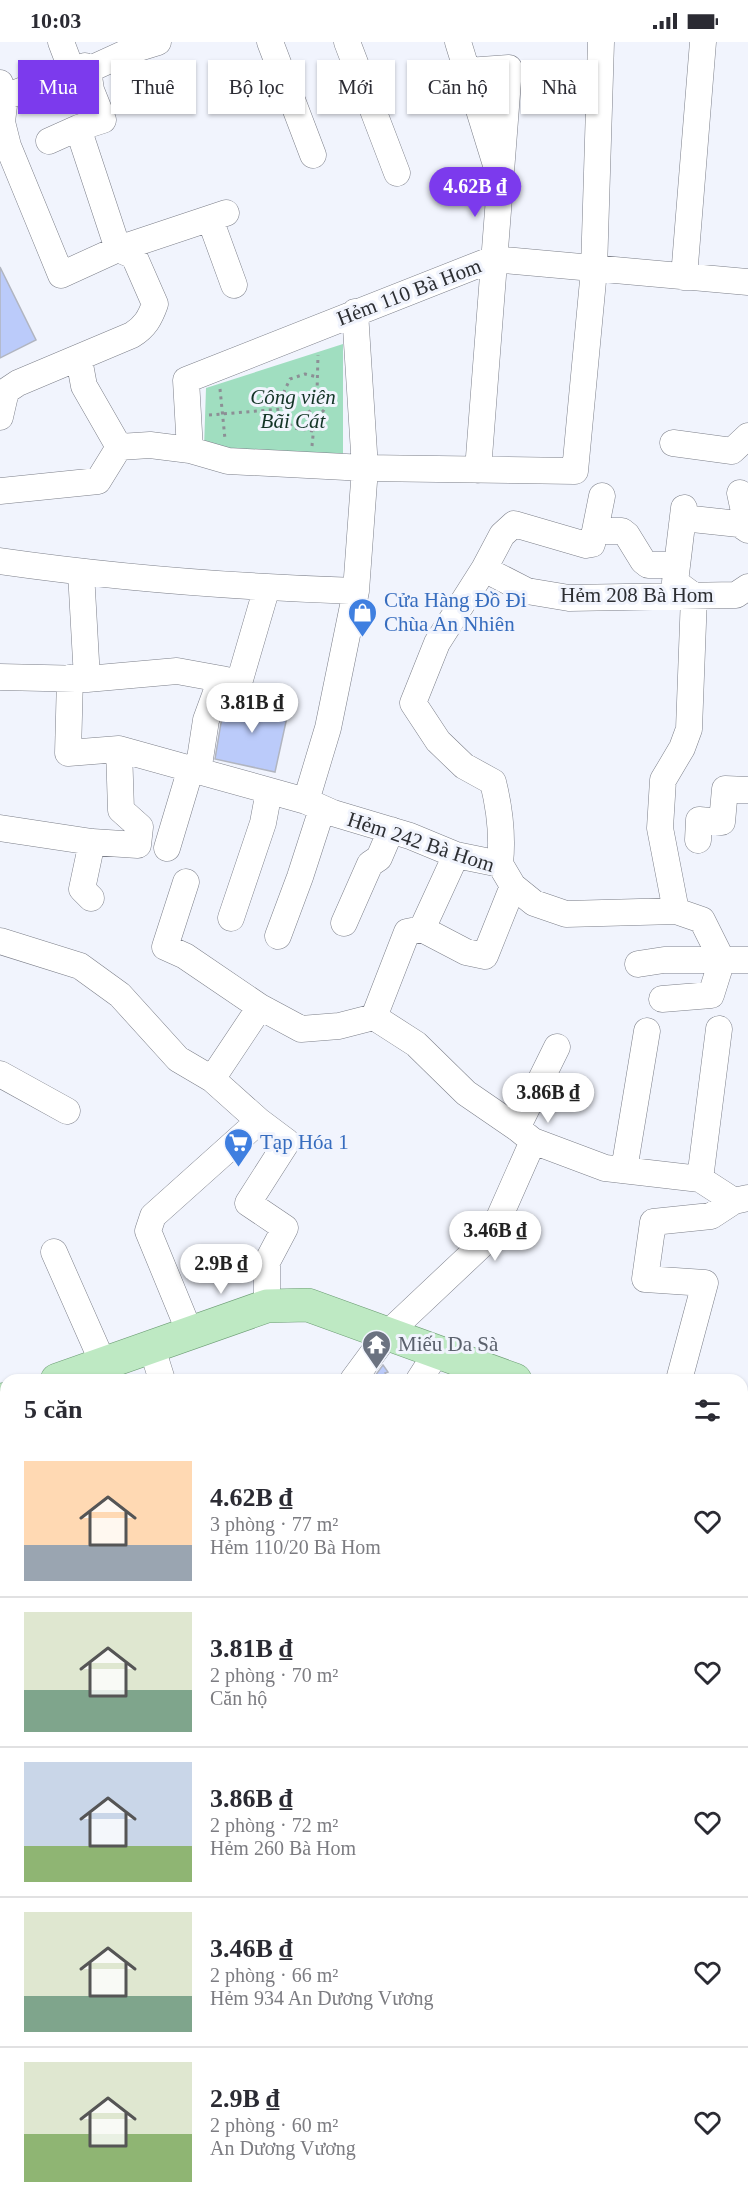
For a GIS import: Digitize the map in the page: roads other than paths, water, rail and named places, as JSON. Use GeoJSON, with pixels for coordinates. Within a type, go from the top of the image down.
{"type":"FeatureCollection","features":[{"type":"Feature","properties":{"kind":"main road"},"geometry":{"type":"LineString","coordinates":[[73,1374],[267,1306],[308,1305],[387,1334],[430,1371],[458,1374]]}},
{"type":"Feature","properties":{"kind":"street"},"geometry":{"type":"LineString","coordinates":[[61,42],[73,60]]}},
{"type":"Feature","properties":{"kind":"street"},"geometry":{"type":"LineString","coordinates":[[99,61],[131,46],[158,42]]}},
{"type":"Feature","properties":{"kind":"street"},"geometry":{"type":"LineString","coordinates":[[270,42],[313,155]]}},
{"type":"Feature","properties":{"kind":"street"},"geometry":{"type":"LineString","coordinates":[[347,42],[397,173]]}},
{"type":"Feature","properties":{"kind":"street"},"geometry":{"type":"LineString","coordinates":[[458,42],[464,60]]}},
{"type":"Feature","properties":{"kind":"street"},"geometry":{"type":"LineString","coordinates":[[119,447],[150,446],[190,450],[228,461],[365,468],[575,471],[594,270],[600,42]]}},
{"type":"Feature","properties":{"kind":"street"},"geometry":{"type":"LineString","coordinates":[[684,277],[703,42]]}},
{"type":"Feature","properties":{"kind":"street"},"geometry":{"type":"LineString","coordinates":[[18,88],[2,93],[2,122],[8,146],[61,275],[118,249],[218,216],[234,285]]}},
{"type":"Feature","properties":{"kind":"street"},"geometry":{"type":"LineString","coordinates":[[49,141],[103,120],[99,110]]}},
{"type":"Feature","properties":{"kind":"street"},"geometry":{"type":"LineString","coordinates":[[480,114],[500,180]]}},
{"type":"Feature","properties":{"kind":"street"},"geometry":{"type":"LineString","coordinates":[[478,470],[505,114]]}},
{"type":"Feature","properties":{"kind":"street"},"geometry":{"type":"LineString","coordinates":[[0,417],[6,391],[18,383],[79,359],[141,330],[150,318],[155,304],[134,256],[118,249],[78,128]]}},
{"type":"Feature","properties":{"kind":"street","name":"Hẻm 110 Bà Hom"},"geometry":{"type":"LineString","coordinates":[[190,450],[186,380],[493,259],[594,270],[748,282]]}},
{"type":"Feature","properties":{"kind":"street"},"geometry":{"type":"LineString","coordinates":[[278,936],[300,877],[357,591],[365,468],[356,312]]}},
{"type":"Feature","properties":{"kind":"street"},"geometry":{"type":"LineString","coordinates":[[79,359],[84,386],[119,447]]}},
{"type":"Feature","properties":{"kind":"street"},"geometry":{"type":"LineString","coordinates":[[673,443],[732,451],[748,436]]}},
{"type":"Feature","properties":{"kind":"street"},"geometry":{"type":"LineString","coordinates":[[0,491],[98,481],[119,447]]}},
{"type":"Feature","properties":{"kind":"street"},"geometry":{"type":"LineString","coordinates":[[740,493],[748,530]]}},
{"type":"Feature","properties":{"kind":"street"},"geometry":{"type":"LineString","coordinates":[[500,864],[502,840],[500,810],[493,782],[464,766],[438,741],[413,703],[437,643],[484,569],[502,535],[514,524],[586,545],[592,544],[602,496]]}},
{"type":"Feature","properties":{"kind":"street"},"geometry":{"type":"LineString","coordinates":[[676,911],[660,828],[663,780],[682,748],[689,729],[694,596],[675,582],[683,513],[739,524],[748,530]]}},
{"type":"Feature","properties":{"kind":"street"},"geometry":{"type":"LineString","coordinates":[[595,531],[622,531],[648,565],[677,566]]}},
{"type":"Feature","properties":{"kind":"street"},"geometry":{"type":"LineString","coordinates":[[0,561],[81,572],[267,587],[357,591]]}},
{"type":"Feature","properties":{"kind":"street","name":"Hẻm 208 Bà Hom"},"geometry":{"type":"LineString","coordinates":[[484,569],[527,591],[569,598],[736,595],[748,587]]}},
{"type":"Feature","properties":{"kind":"street"},"geometry":{"type":"LineString","coordinates":[[79,679],[81,572]]}},
{"type":"Feature","properties":{"kind":"street"},"geometry":{"type":"LineString","coordinates":[[0,677],[79,679],[177,671],[239,683],[267,587]]}},
{"type":"Feature","properties":{"kind":"street","name":"Hẻm 242 Bà Hom"},"geometry":{"type":"LineString","coordinates":[[79,679],[68,753],[119,749],[314,805],[410,836],[456,855],[500,864],[513,886],[534,903],[566,914],[676,911],[702,920],[722,960]]}},
{"type":"Feature","properties":{"kind":"street"},"geometry":{"type":"LineString","coordinates":[[166,848],[195,770],[206,720],[221,679]]}},
{"type":"Feature","properties":{"kind":"street"},"geometry":{"type":"LineString","coordinates":[[0,828],[92,842],[138,845],[140,827],[121,810],[119,749]]}},
{"type":"Feature","properties":{"kind":"street"},"geometry":{"type":"LineString","coordinates":[[698,840],[699,820],[722,822],[724,789],[748,790]]}},
{"type":"Feature","properties":{"kind":"street"},"geometry":{"type":"LineString","coordinates":[[231,918],[263,824],[269,791]]}},
{"type":"Feature","properties":{"kind":"street"},"geometry":{"type":"LineString","coordinates":[[344,923],[370,864],[379,858],[391,830]]}},
{"type":"Feature","properties":{"kind":"street"},"geometry":{"type":"LineString","coordinates":[[91,898],[82,889],[92,842]]}},
{"type":"Feature","properties":{"kind":"street"},"geometry":{"type":"LineString","coordinates":[[422,929],[456,855]]}},
{"type":"Feature","properties":{"kind":"street"},"geometry":{"type":"LineString","coordinates":[[186,882],[165,947],[185,956],[260,1007],[301,1029],[339,1026],[374,1017],[416,1044],[466,1093],[526,1135],[605,1168],[700,1179],[741,1200]]}},
{"type":"Feature","properties":{"kind":"street"},"geometry":{"type":"LineString","coordinates":[[374,1017],[407,932],[422,929],[466,952],[485,956],[513,886]]}},
{"type":"Feature","properties":{"kind":"street"},"geometry":{"type":"LineString","coordinates":[[1,944],[80,966],[120,995],[177,1059],[212,1079],[259,1121],[287,1142],[248,1203],[285,1228],[267,1262],[267,1306]]}},
{"type":"Feature","properties":{"kind":"street"},"geometry":{"type":"LineString","coordinates":[[638,964],[664,960],[748,960]]}},
{"type":"Feature","properties":{"kind":"street"},"geometry":{"type":"LineString","coordinates":[[662,999],[711,995],[722,960]]}},
{"type":"Feature","properties":{"kind":"street"},"geometry":{"type":"LineString","coordinates":[[212,1079],[260,1007]]}},
{"type":"Feature","properties":{"kind":"street"},"geometry":{"type":"LineString","coordinates":[[700,1179],[719,1029]]}},
{"type":"Feature","properties":{"kind":"street"},"geometry":{"type":"LineString","coordinates":[[624,1170],[647,1031]]}},
{"type":"Feature","properties":{"kind":"street"},"geometry":{"type":"LineString","coordinates":[[357,1374],[387,1334],[491,1236],[557,1047]]}},
{"type":"Feature","properties":{"kind":"street"},"geometry":{"type":"LineString","coordinates":[[0,1074],[67,1112]]}},
{"type":"Feature","properties":{"kind":"street"},"geometry":{"type":"LineString","coordinates":[[190,1333],[148,1231],[153,1216],[259,1121]]}},
{"type":"Feature","properties":{"kind":"street"},"geometry":{"type":"LineString","coordinates":[[681,1374],[705,1283],[645,1279],[653,1222],[711,1216],[741,1200]]}},
{"type":"Feature","properties":{"kind":"street"},"geometry":{"type":"LineString","coordinates":[[54,1252],[103,1363]]}},
{"type":"Feature","properties":{"kind":"street"},"geometry":{"type":"LineString","coordinates":[[152,1348],[160,1374]]}},
{"type":"Feature","properties":{"kind":"place","name":"Cửa Hàng Đồ Đi Chùa An Nhiên"},"geometry":{"type":"Point","coordinates":[363,638]}},
{"type":"Feature","properties":{"kind":"place","name":"Tạp Hóa 1"},"geometry":{"type":"Point","coordinates":[239,1168]}},
{"type":"Feature","properties":{"kind":"place","name":"Miếu Da Sà"},"geometry":{"type":"Point","coordinates":[377,1370]}},
{"type":"Feature","properties":{"kind":"park label","name":"Công viên Bãi Cát"},"geometry":{"type":"Point","coordinates":[293,409]}}]}
